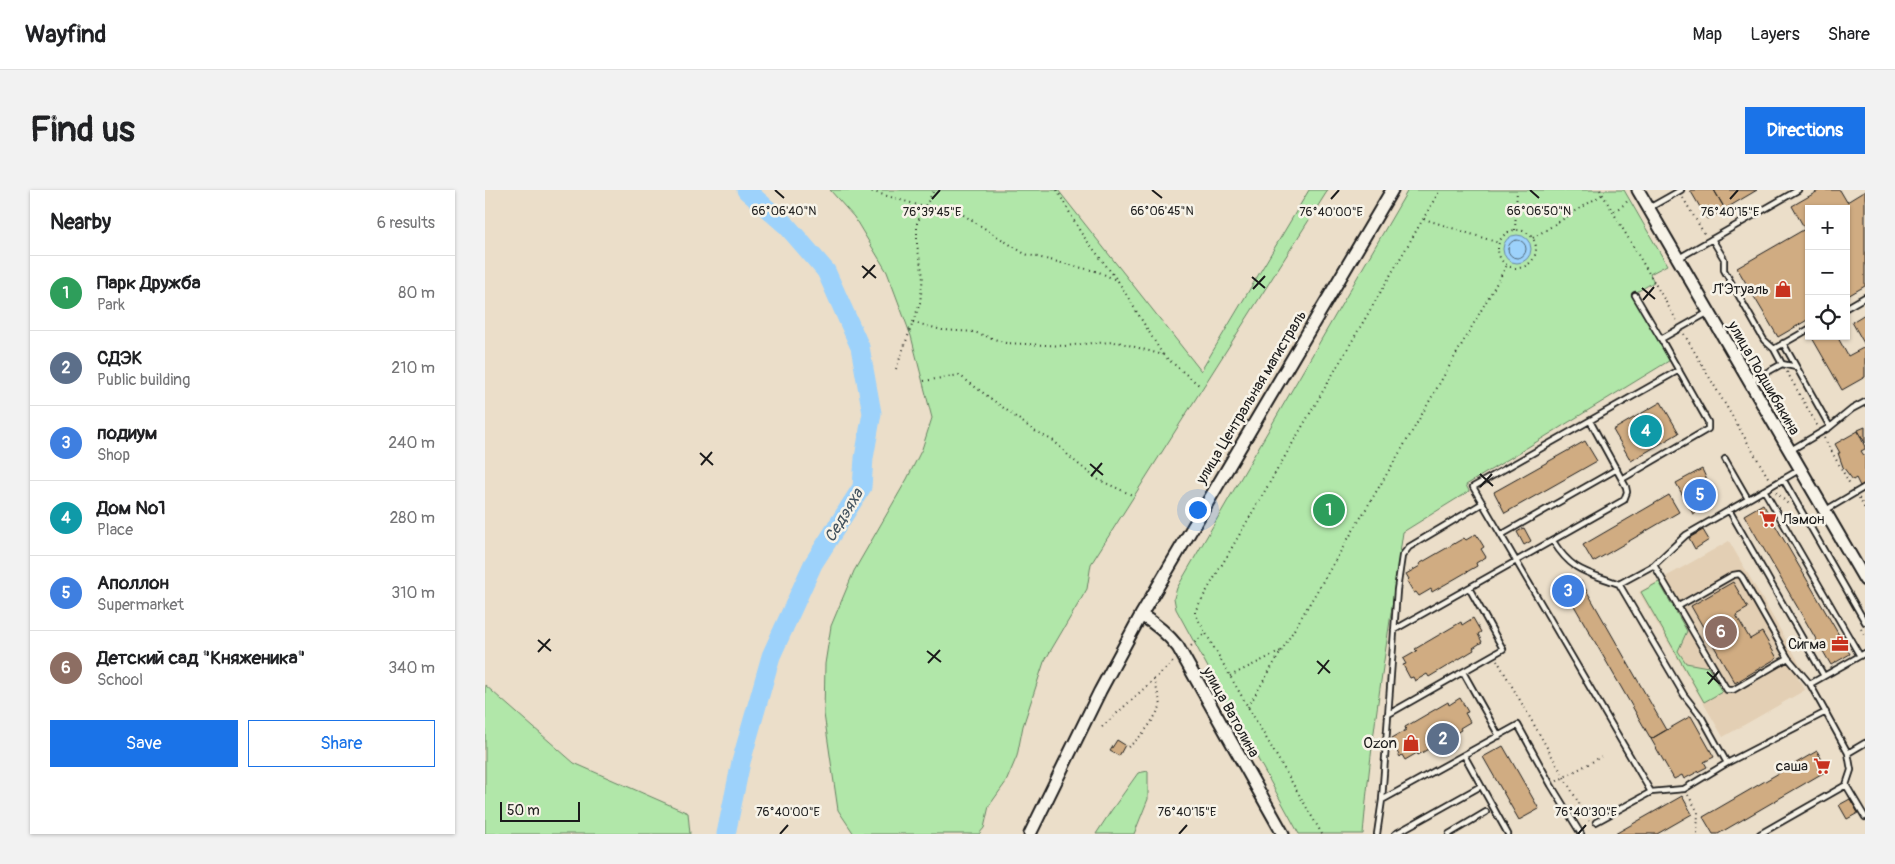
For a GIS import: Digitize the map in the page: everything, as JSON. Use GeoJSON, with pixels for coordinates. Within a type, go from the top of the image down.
{"type":"FeatureCollection","features":[{"type":"Feature","properties":{"kind":"main road","name":"улица Центральная магистраль"},"geometry":{"type":"LineString","coordinates":[[1029,834],[1099,692],[1141,616],[1391,190]]}},
{"type":"Feature","properties":{"kind":"main road","name":"улица Подшибякина"},"geometry":{"type":"LineString","coordinates":[[1633,191],[1648,208],[1865,580]]}},
{"type":"Feature","properties":{"kind":"main road","name":"улица Ватолина"},"geometry":{"type":"LineString","coordinates":[[1141,616],[1156,624],[1168,634],[1182,654],[1283,834]]}},
{"type":"Feature","properties":{"kind":"lane"},"geometry":{"type":"LineString","coordinates":[[1648,208],[1680,190]]}},
{"type":"Feature","properties":{"kind":"lane"},"geometry":{"type":"LineString","coordinates":[[1678,259],[1798,190]]}},
{"type":"Feature","properties":{"kind":"lane"},"geometry":{"type":"LineString","coordinates":[[1710,241],[1724,259],[1724,270],[1763,340],[1774,349],[1782,364]]}},
{"type":"Feature","properties":{"kind":"lane"},"geometry":{"type":"LineString","coordinates":[[1622,479],[1708,430],[1708,422],[1635,295]]}},
{"type":"Feature","properties":{"kind":"lane"},"geometry":{"type":"LineString","coordinates":[[1850,306],[1865,297]]}},
{"type":"Feature","properties":{"kind":"lane"},"geometry":{"type":"LineString","coordinates":[[1661,339],[1709,312]]}},
{"type":"Feature","properties":{"kind":"lane"},"geometry":{"type":"LineString","coordinates":[[1774,349],[1805,331]]}},
{"type":"Feature","properties":{"kind":"lane"},"geometry":{"type":"LineString","coordinates":[[1783,343],[1830,427]]}},
{"type":"Feature","properties":{"kind":"lane"},"geometry":{"type":"LineString","coordinates":[[1749,382],[1782,364],[1796,367]]}},
{"type":"Feature","properties":{"kind":"lane"},"geometry":{"type":"LineString","coordinates":[[1651,792],[1473,487],[1679,370]]}},
{"type":"Feature","properties":{"kind":"lane"},"geometry":{"type":"LineString","coordinates":[[1789,451],[1830,427],[1852,409],[1865,402]]}},
{"type":"Feature","properties":{"kind":"lane"},"geometry":{"type":"LineString","coordinates":[[1394,630],[1621,503],[1627,492],[1617,469],[1590,421]]}},
{"type":"Feature","properties":{"kind":"lane"},"geometry":{"type":"LineString","coordinates":[[1725,459],[1748,499]]}},
{"type":"Feature","properties":{"kind":"lane"},"geometry":{"type":"LineString","coordinates":[[1501,534],[1617,469]]}},
{"type":"Feature","properties":{"kind":"lane"},"geometry":{"type":"LineString","coordinates":[[1619,584],[1653,565],[1686,535],[1800,470]]}},
{"type":"Feature","properties":{"kind":"lane"},"geometry":{"type":"LineString","coordinates":[[1783,479],[1865,622]]}},
{"type":"Feature","properties":{"kind":"lane"},"geometry":{"type":"LineString","coordinates":[[1825,510],[1865,487]]}},
{"type":"Feature","properties":{"kind":"lane"},"geometry":{"type":"LineString","coordinates":[[1764,490],[1863,654],[1810,684]]}},
{"type":"Feature","properties":{"kind":"lane"},"geometry":{"type":"LineString","coordinates":[[1377,834],[1382,800],[1397,590],[1402,556],[1405,550],[1483,503]]}},
{"type":"Feature","properties":{"kind":"lane"},"geometry":{"type":"LineString","coordinates":[[1729,510],[1824,676]]}},
{"type":"Feature","properties":{"kind":"lane"},"geometry":{"type":"LineString","coordinates":[[1553,541],[1562,555],[1575,567],[1619,584],[1684,695],[1703,718],[1727,763]]}},
{"type":"Feature","properties":{"kind":"lane"},"geometry":{"type":"LineString","coordinates":[[1653,565],[1727,690],[1733,690],[1788,658]]}},
{"type":"Feature","properties":{"kind":"lane"},"geometry":{"type":"LineString","coordinates":[[1677,607],[1733,575],[1739,574],[1742,577],[1788,658],[1810,684],[1848,753],[1851,770],[1847,785],[1865,817]]}},
{"type":"Feature","properties":{"kind":"lane"},"geometry":{"type":"LineString","coordinates":[[1387,715],[1503,650],[1469,588]]}},
{"type":"Feature","properties":{"kind":"lane"},"geometry":{"type":"LineString","coordinates":[[1463,672],[1499,736]]}},
{"type":"Feature","properties":{"kind":"lane"},"geometry":{"type":"LineString","coordinates":[[1596,822],[1651,792],[1684,788],[1727,763],[1826,712]]}},
{"type":"Feature","properties":{"kind":"lane"},"geometry":{"type":"LineString","coordinates":[[1382,800],[1518,726],[1580,832],[1574,834]]}},
{"type":"Feature","properties":{"kind":"lane"},"geometry":{"type":"LineString","coordinates":[[1848,753],[1865,743]]}},
{"type":"Feature","properties":{"kind":"lane"},"geometry":{"type":"LineString","coordinates":[[1464,755],[1508,834]]}},
{"type":"Feature","properties":{"kind":"lane"},"geometry":{"type":"LineString","coordinates":[[1760,834],[1847,785]]}},
{"type":"Feature","properties":{"kind":"lane"},"geometry":{"type":"LineString","coordinates":[[1395,834],[1481,786]]}},
{"type":"Feature","properties":{"kind":"lane"},"geometry":{"type":"LineString","coordinates":[[1449,834],[1487,812]]}},
{"type":"Feature","properties":{"kind":"path"},"geometry":{"type":"LineString","coordinates":[[867,190],[921,206],[926,205],[962,214],[1025,254],[1099,272],[1118,281]]}},
{"type":"Feature","properties":{"kind":"path"},"geometry":{"type":"LineString","coordinates":[[896,370],[920,303],[923,276],[917,245],[917,223],[934,190]]}},
{"type":"Feature","properties":{"kind":"path"},"geometry":{"type":"LineString","coordinates":[[1057,190],[1081,233],[1118,281],[1163,355],[1200,386]]}},
{"type":"Feature","properties":{"kind":"path"},"geometry":{"type":"LineString","coordinates":[[1321,834],[1205,632],[1195,611],[1440,190]]}},
{"type":"Feature","properties":{"kind":"path"},"geometry":{"type":"LineString","coordinates":[[1515,230],[1517,190]]}},
{"type":"Feature","properties":{"kind":"path"},"geometry":{"type":"LineString","coordinates":[[1600,190],[1777,494],[1790,506]]}},
{"type":"Feature","properties":{"kind":"path"},"geometry":{"type":"LineString","coordinates":[[1680,190],[1710,241]]}},
{"type":"Feature","properties":{"kind":"path"},"geometry":{"type":"LineString","coordinates":[[1613,212],[1625,204],[1633,191]]}},
{"type":"Feature","properties":{"kind":"path"},"geometry":{"type":"LineString","coordinates":[[1532,238],[1603,194]]}},
{"type":"Feature","properties":{"kind":"path"},"geometry":{"type":"LineString","coordinates":[[1424,219],[1499,243]]}},
{"type":"Feature","properties":{"kind":"path"},"geometry":{"type":"LineString","coordinates":[[1515,230],[1525,232],[1532,238],[1536,248],[1531,262],[1527,265],[1517,268],[1507,265],[1499,256],[1499,243],[1504,236],[1515,230]]}},
{"type":"Feature","properties":{"kind":"path"},"geometry":{"type":"LineString","coordinates":[[1248,707],[1413,430],[1507,265]]}},
{"type":"Feature","properties":{"kind":"path"},"geometry":{"type":"LineString","coordinates":[[913,322],[942,330],[974,332],[1006,343],[1064,346],[1093,342],[1118,342],[1163,355]]}},
{"type":"Feature","properties":{"kind":"path"},"geometry":{"type":"LineString","coordinates":[[924,381],[959,375],[1036,432],[1054,441],[1072,459],[1097,479],[1133,496]]}},
{"type":"Feature","properties":{"kind":"path"},"geometry":{"type":"LineString","coordinates":[[1860,627],[1865,636]]}},
{"type":"Feature","properties":{"kind":"path"},"geometry":{"type":"LineString","coordinates":[[1102,726],[1205,632]]}},
{"type":"Feature","properties":{"kind":"path"},"geometry":{"type":"LineString","coordinates":[[1230,676],[1281,651]]}},
{"type":"Feature","properties":{"kind":"path"},"geometry":{"type":"LineString","coordinates":[[1494,655],[1587,818]]}},
{"type":"Feature","properties":{"kind":"path"},"geometry":{"type":"LineString","coordinates":[[1128,747],[1143,734],[1161,705],[1154,679]]}},
{"type":"Feature","properties":{"kind":"path"},"geometry":{"type":"LineString","coordinates":[[1551,785],[1601,757]]}},
{"type":"Feature","properties":{"kind":"path"},"geometry":{"type":"LineString","coordinates":[[1684,788],[1698,812],[1697,834]]}},
{"type":"Feature","properties":{"kind":"shaded area"},"geometry":{"type":"Polygon","coordinates":[[[1729,541],[1804,671],[1797,676],[1805,690],[1723,737],[1639,592],[1729,541]]]}},
{"type":"Feature","properties":{"kind":"green space"},"geometry":{"type":"Polygon","coordinates":[[[830,190],[1058,190],[1201,371],[1309,190],[1328,190],[1091,564],[1087,589],[1044,662],[1023,726],[1017,756],[1006,782],[989,806],[984,828],[979,834],[854,834],[838,810],[824,714],[825,664],[831,626],[854,571],[907,479],[922,449],[932,418],[911,336],[887,272],[854,217],[830,190]]]}},
{"type":"Feature","properties":{"kind":"green space"},"geometry":{"type":"Polygon","coordinates":[[[1408,190],[1624,190],[1667,265],[1650,274],[1654,282],[1633,294],[1672,359],[1466,485],[1469,491],[1403,532],[1375,720],[1363,834],[1299,834],[1176,609],[1174,598],[1177,588],[1408,190]]]}},
{"type":"Feature","properties":{"kind":"green space"},"geometry":{"type":"Polygon","coordinates":[[[1659,582],[1687,631],[1678,651],[1686,663],[1708,667],[1722,692],[1704,702],[1641,592],[1659,582]]]}},
{"type":"Feature","properties":{"kind":"green space"},"geometry":{"type":"Polygon","coordinates":[[[485,685],[574,763],[688,813],[690,834],[485,834],[485,685]]]}},
{"type":"Feature","properties":{"kind":"green space"},"geometry":{"type":"Polygon","coordinates":[[[1148,771],[1148,799],[1134,834],[1096,834],[1138,773],[1148,771]]]}},
{"type":"Feature","properties":{"kind":"water"},"geometry":{"type":"Polygon","coordinates":[[[1517,235],[1527,239],[1531,249],[1527,259],[1517,263],[1507,259],[1503,249],[1507,239],[1517,235]]]}},
{"type":"Feature","properties":{"kind":"building"},"geometry":{"type":"Polygon","coordinates":[[[1690,190],[1714,190],[1725,209],[1707,219],[1690,190]]]}},
{"type":"Feature","properties":{"kind":"building"},"geometry":{"type":"Polygon","coordinates":[[[1714,190],[1757,190],[1725,209],[1714,190]]]}},
{"type":"Feature","properties":{"kind":"building"},"geometry":{"type":"Polygon","coordinates":[[[1820,190],[1840,190],[1847,202],[1865,191],[1865,286],[1850,295],[1850,205],[1805,205],[1805,229],[1792,206],[1820,190]]]}},
{"type":"Feature","properties":{"kind":"building"},"geometry":{"type":"Polygon","coordinates":[[[1805,229],[1805,321],[1778,337],[1737,268],[1805,229]]]}},
{"type":"Feature","properties":{"kind":"building"},"geometry":{"type":"Polygon","coordinates":[[[1865,314],[1865,345],[1852,322],[1865,314]]]}},
{"type":"Feature","properties":{"kind":"building"},"geometry":{"type":"Polygon","coordinates":[[[1813,340],[1839,340],[1848,356],[1865,347],[1865,377],[1842,390],[1813,340]]]}},
{"type":"Feature","properties":{"kind":"building"},"geometry":{"type":"Polygon","coordinates":[[[1661,402],[1679,433],[1631,461],[1613,430],[1661,402]]]}},
{"type":"Feature","properties":{"kind":"building"},"geometry":{"type":"Polygon","coordinates":[[[1865,427],[1865,443],[1858,430],[1865,427]]]}},
{"type":"Feature","properties":{"kind":"building"},"geometry":{"type":"Polygon","coordinates":[[[1858,431],[1865,447],[1861,451],[1865,457],[1865,484],[1860,486],[1856,478],[1853,480],[1843,467],[1838,453],[1840,453],[1835,444],[1858,431]]]}},
{"type":"Feature","properties":{"kind":"building"},"geometry":{"type":"Polygon","coordinates":[[[1585,441],[1597,461],[1505,513],[1494,492],[1585,441]]]}},
{"type":"Feature","properties":{"kind":"building"},"geometry":{"type":"Polygon","coordinates":[[[1702,469],[1713,493],[1707,497],[1710,505],[1693,514],[1676,483],[1702,469]]]}},
{"type":"Feature","properties":{"kind":"building"},"geometry":{"type":"Polygon","coordinates":[[[1669,495],[1679,512],[1593,562],[1583,545],[1669,495]]]}},
{"type":"Feature","properties":{"kind":"building"},"geometry":{"type":"Polygon","coordinates":[[[1763,504],[1850,654],[1831,665],[1744,515],[1763,504]]]}},
{"type":"Feature","properties":{"kind":"building"},"geometry":{"type":"Polygon","coordinates":[[[1524,528],[1531,541],[1524,545],[1517,532],[1524,528]]]}},
{"type":"Feature","properties":{"kind":"building"},"geometry":{"type":"Polygon","coordinates":[[[1703,530],[1709,540],[1695,549],[1689,538],[1703,530]]]}},
{"type":"Feature","properties":{"kind":"building"},"geometry":{"type":"Polygon","coordinates":[[[1476,534],[1484,547],[1481,549],[1486,557],[1476,563],[1477,566],[1432,592],[1431,589],[1419,596],[1416,592],[1414,593],[1407,581],[1409,579],[1406,574],[1420,566],[1419,564],[1464,538],[1466,540],[1476,534]]]}},
{"type":"Feature","properties":{"kind":"building"},"geometry":{"type":"Polygon","coordinates":[[[1581,581],[1666,730],[1651,739],[1565,590],[1581,581]]]}},
{"type":"Feature","properties":{"kind":"building"},"geometry":{"type":"Polygon","coordinates":[[[1733,582],[1748,608],[1736,615],[1750,639],[1762,632],[1777,658],[1735,683],[1691,606],[1733,582]]]}},
{"type":"Feature","properties":{"kind":"building"},"geometry":{"type":"Polygon","coordinates":[[[1473,618],[1481,632],[1478,634],[1482,642],[1473,648],[1474,650],[1429,677],[1427,674],[1415,681],[1413,677],[1410,678],[1403,665],[1406,664],[1403,659],[1417,651],[1415,649],[1461,622],[1462,625],[1473,618]]]}},
{"type":"Feature","properties":{"kind":"building"},"geometry":{"type":"Polygon","coordinates":[[[1460,698],[1468,712],[1465,713],[1470,722],[1460,728],[1461,730],[1418,755],[1417,753],[1405,760],[1402,755],[1400,757],[1392,738],[1406,730],[1405,727],[1448,702],[1449,705],[1460,698]]]}},
{"type":"Feature","properties":{"kind":"building"},"geometry":{"type":"Polygon","coordinates":[[[1691,716],[1714,757],[1704,762],[1707,767],[1684,779],[1682,775],[1674,779],[1651,739],[1691,716]]]}},
{"type":"Feature","properties":{"kind":"building"},"geometry":{"type":"Polygon","coordinates":[[[1117,740],[1125,745],[1119,756],[1110,751],[1117,740]]]}},
{"type":"Feature","properties":{"kind":"building"},"geometry":{"type":"Polygon","coordinates":[[[1503,746],[1539,809],[1519,820],[1483,757],[1503,746]]]}},
{"type":"Feature","properties":{"kind":"building"},"geometry":{"type":"Polygon","coordinates":[[[1817,751],[1828,770],[1718,834],[1713,834],[1703,817],[1817,751]]]}},
{"type":"Feature","properties":{"kind":"building"},"geometry":{"type":"Polygon","coordinates":[[[1682,796],[1692,814],[1657,834],[1615,834],[1682,796]]]}},
{"type":"Feature","properties":{"kind":"building"},"geometry":{"type":"Polygon","coordinates":[[[1850,799],[1858,813],[1847,819],[1839,805],[1850,799]]]}},
{"type":"Feature","properties":{"kind":"waterway","name":"Седэяха"},"geometry":{"type":"LineString","coordinates":[[726,834],[741,762],[771,656],[813,564],[862,487],[864,458],[872,413],[860,347],[826,271],[787,226],[746,190]]}},
{"type":"Feature","properties":{"kind":"place","name":"Л'Этуаль"},"geometry":{"type":"Point","coordinates":[1783,289]}},
{"type":"Feature","properties":{"kind":"place","name":"Дом №1"},"geometry":{"type":"Point","coordinates":[1646,431]}},
{"type":"Feature","properties":{"kind":"place","name":"Аполлон"},"geometry":{"type":"Point","coordinates":[1700,495]}},
{"type":"Feature","properties":{"kind":"place","name":"Парк Дружба"},"geometry":{"type":"Point","coordinates":[1329,510]}},
{"type":"Feature","properties":{"kind":"place","name":"Лэмон"},"geometry":{"type":"Point","coordinates":[1768,519]}},
{"type":"Feature","properties":{"kind":"place","name":"подиум"},"geometry":{"type":"Point","coordinates":[1568,591]}},
{"type":"Feature","properties":{"kind":"place","name":"Детский сад \"Княженика\""},"geometry":{"type":"Point","coordinates":[1721,632]}},
{"type":"Feature","properties":{"kind":"place","name":"Сигма"},"geometry":{"type":"Point","coordinates":[1840,644]}},
{"type":"Feature","properties":{"kind":"place","name":"СДЭК"},"geometry":{"type":"Point","coordinates":[1443,739]}},
{"type":"Feature","properties":{"kind":"place","name":"Ozon"},"geometry":{"type":"Point","coordinates":[1411,743]}},
{"type":"Feature","properties":{"kind":"place","name":"саша"},"geometry":{"type":"Point","coordinates":[1822,766]}}]}
